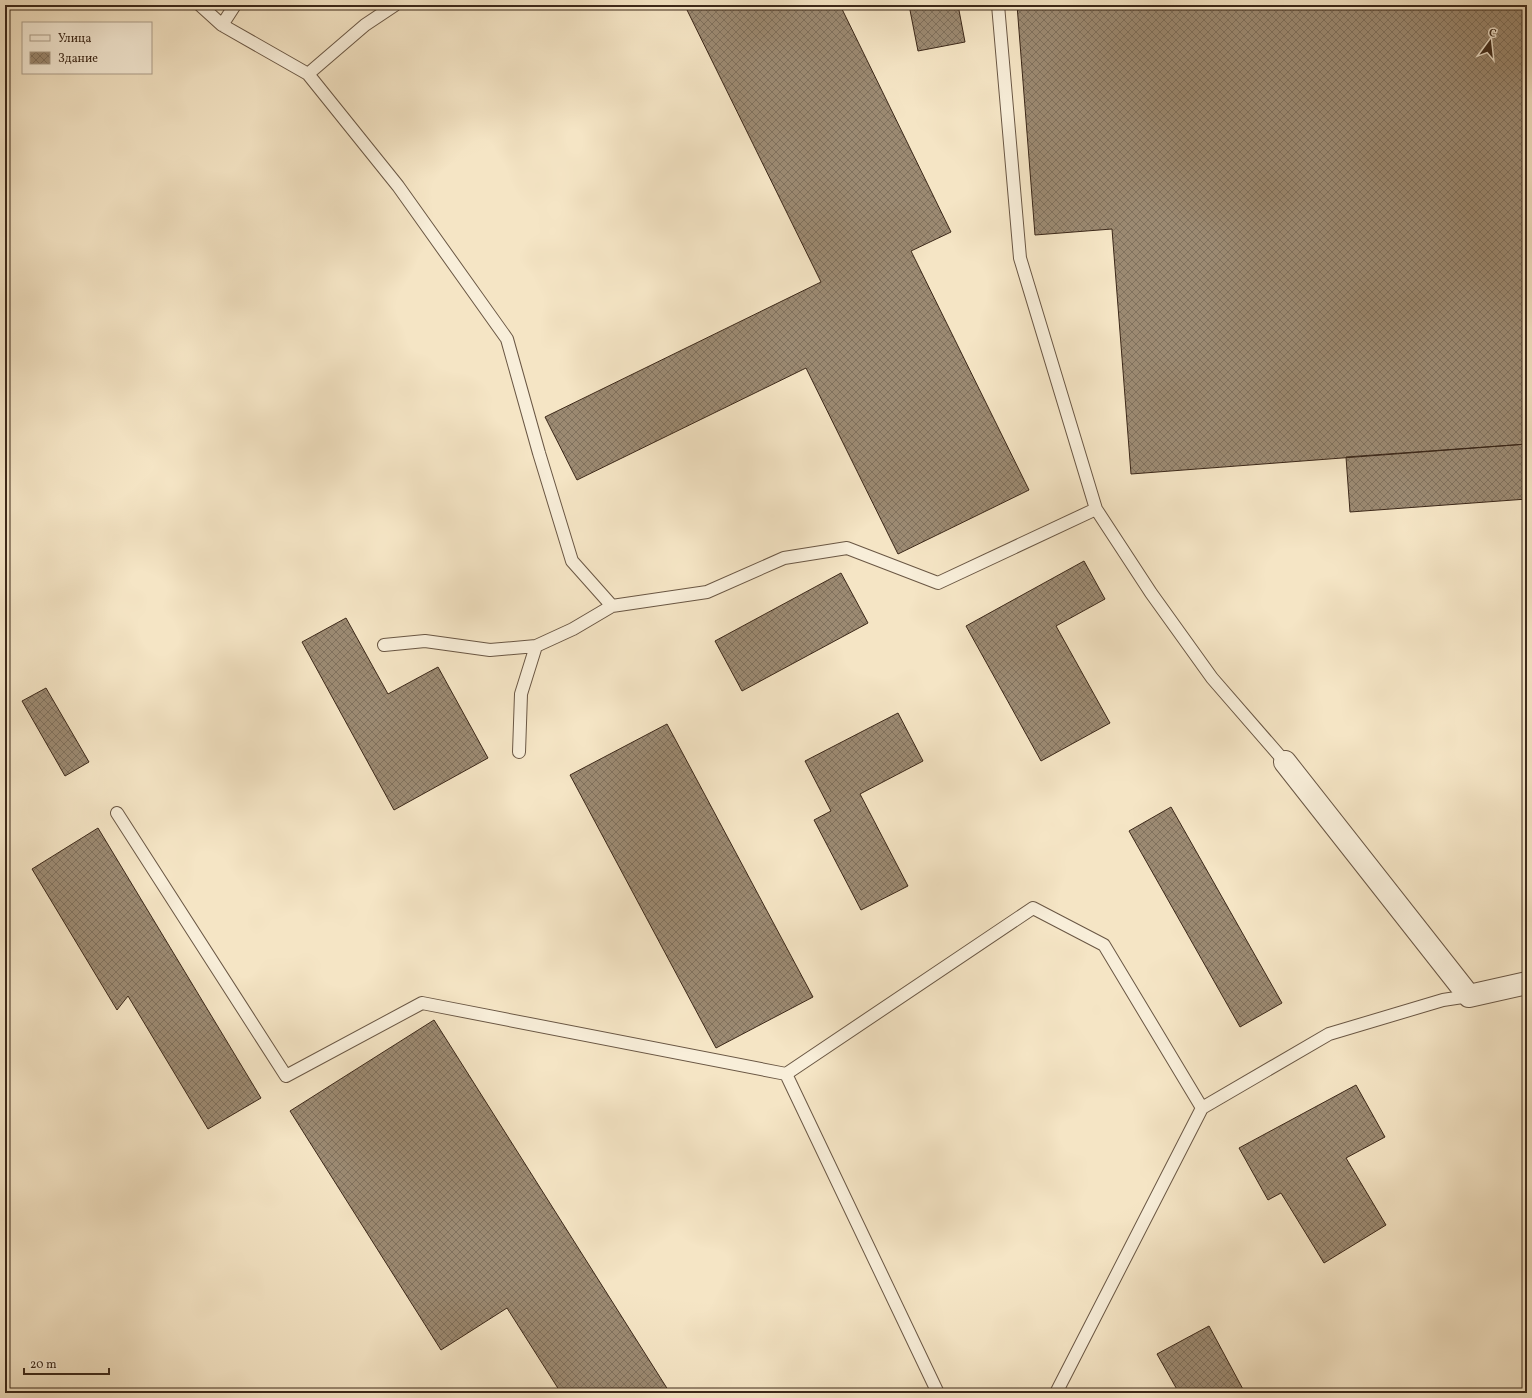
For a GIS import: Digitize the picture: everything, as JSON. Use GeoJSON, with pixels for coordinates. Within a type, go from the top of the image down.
{"type":"FeatureCollection","features":[{"type":"Feature","properties":{"kind":"street"},"geometry":{"type":"LineString","coordinates":[[1285,762],[1469,996],[1527,983]]}},
{"type":"Feature","properties":{"kind":"lane"},"geometry":{"type":"LineString","coordinates":[[200,5],[222,25],[308,74],[398,186],[507,339],[572,561],[612,606]]}},
{"type":"Feature","properties":{"kind":"lane"},"geometry":{"type":"LineString","coordinates":[[222,25],[235,5]]}},
{"type":"Feature","properties":{"kind":"lane"},"geometry":{"type":"LineString","coordinates":[[308,74],[365,25],[395,5]]}},
{"type":"Feature","properties":{"kind":"lane"},"geometry":{"type":"LineString","coordinates":[[998,5],[1020,258],[1096,509],[1151,593],[1212,678],[1285,762]]}},
{"type":"Feature","properties":{"kind":"lane"},"geometry":{"type":"LineString","coordinates":[[384,645],[424,641],[490,650],[536,646],[573,629],[612,606],[707,592],[784,558],[847,548],[938,583],[1096,509]]}},
{"type":"Feature","properties":{"kind":"lane"},"geometry":{"type":"LineString","coordinates":[[519,752],[521,694],[536,646]]}},
{"type":"Feature","properties":{"kind":"lane"},"geometry":{"type":"LineString","coordinates":[[117,813],[286,1076],[422,1004],[786,1074],[1033,908],[1104,945],[1202,1108]]}},
{"type":"Feature","properties":{"kind":"lane"},"geometry":{"type":"LineString","coordinates":[[1056,1393],[1202,1108],[1329,1034],[1443,1000],[1469,996]]}},
{"type":"Feature","properties":{"kind":"lane"},"geometry":{"type":"LineString","coordinates":[[786,1074],[938,1393]]}},
{"type":"Feature","properties":{"kind":"building"},"geometry":{"type":"Polygon","coordinates":[[[697,5],[840,5],[951,232],[911,251],[1029,490],[898,554],[806,368],[577,480],[545,417],[821,282],[687,10],[697,5]]]}},
{"type":"Feature","properties":{"kind":"building"},"geometry":{"type":"Polygon","coordinates":[[[909,5],[958,5],[965,42],[918,51],[909,5]]]}},
{"type":"Feature","properties":{"kind":"building"},"geometry":{"type":"Polygon","coordinates":[[[1017,5],[1527,5],[1527,444],[1131,474],[1112,229],[1035,235],[1017,5]]]}},
{"type":"Feature","properties":{"kind":"building"},"geometry":{"type":"Polygon","coordinates":[[[1527,444],[1527,499],[1350,512],[1346,457],[1527,444]]]}},
{"type":"Feature","properties":{"kind":"building"},"geometry":{"type":"Polygon","coordinates":[[[1084,561],[1105,599],[1056,626],[1110,723],[1041,761],[966,626],[1084,561]]]}},
{"type":"Feature","properties":{"kind":"building"},"geometry":{"type":"Polygon","coordinates":[[[841,573],[868,623],[742,691],[715,641],[841,573]]]}},
{"type":"Feature","properties":{"kind":"building"},"geometry":{"type":"Polygon","coordinates":[[[346,618],[388,694],[438,667],[488,758],[394,810],[302,642],[346,618]]]}},
{"type":"Feature","properties":{"kind":"building"},"geometry":{"type":"Polygon","coordinates":[[[46,688],[89,762],[65,776],[22,701],[46,688]]]}},
{"type":"Feature","properties":{"kind":"building"},"geometry":{"type":"Polygon","coordinates":[[[898,713],[923,761],[860,794],[908,886],[861,910],[814,820],[831,811],[805,761],[898,713]]]}},
{"type":"Feature","properties":{"kind":"building"},"geometry":{"type":"Polygon","coordinates":[[[667,724],[813,997],[716,1048],[570,775],[667,724]]]}},
{"type":"Feature","properties":{"kind":"building"},"geometry":{"type":"Polygon","coordinates":[[[1171,807],[1282,1003],[1240,1027],[1129,831],[1171,807]]]}},
{"type":"Feature","properties":{"kind":"building"},"geometry":{"type":"Polygon","coordinates":[[[98,828],[261,1098],[208,1129],[128,996],[117,1010],[32,869],[98,828]]]}},
{"type":"Feature","properties":{"kind":"building"},"geometry":{"type":"Polygon","coordinates":[[[434,1020],[670,1393],[561,1393],[507,1308],[441,1350],[290,1111],[434,1020]]]}},
{"type":"Feature","properties":{"kind":"building"},"geometry":{"type":"Polygon","coordinates":[[[1356,1085],[1385,1137],[1346,1158],[1386,1225],[1324,1263],[1281,1193],[1268,1200],[1239,1148],[1356,1085]]]}},
{"type":"Feature","properties":{"kind":"building"},"geometry":{"type":"Polygon","coordinates":[[[1209,1326],[1245,1393],[1179,1393],[1157,1354],[1209,1326]]]}}]}
